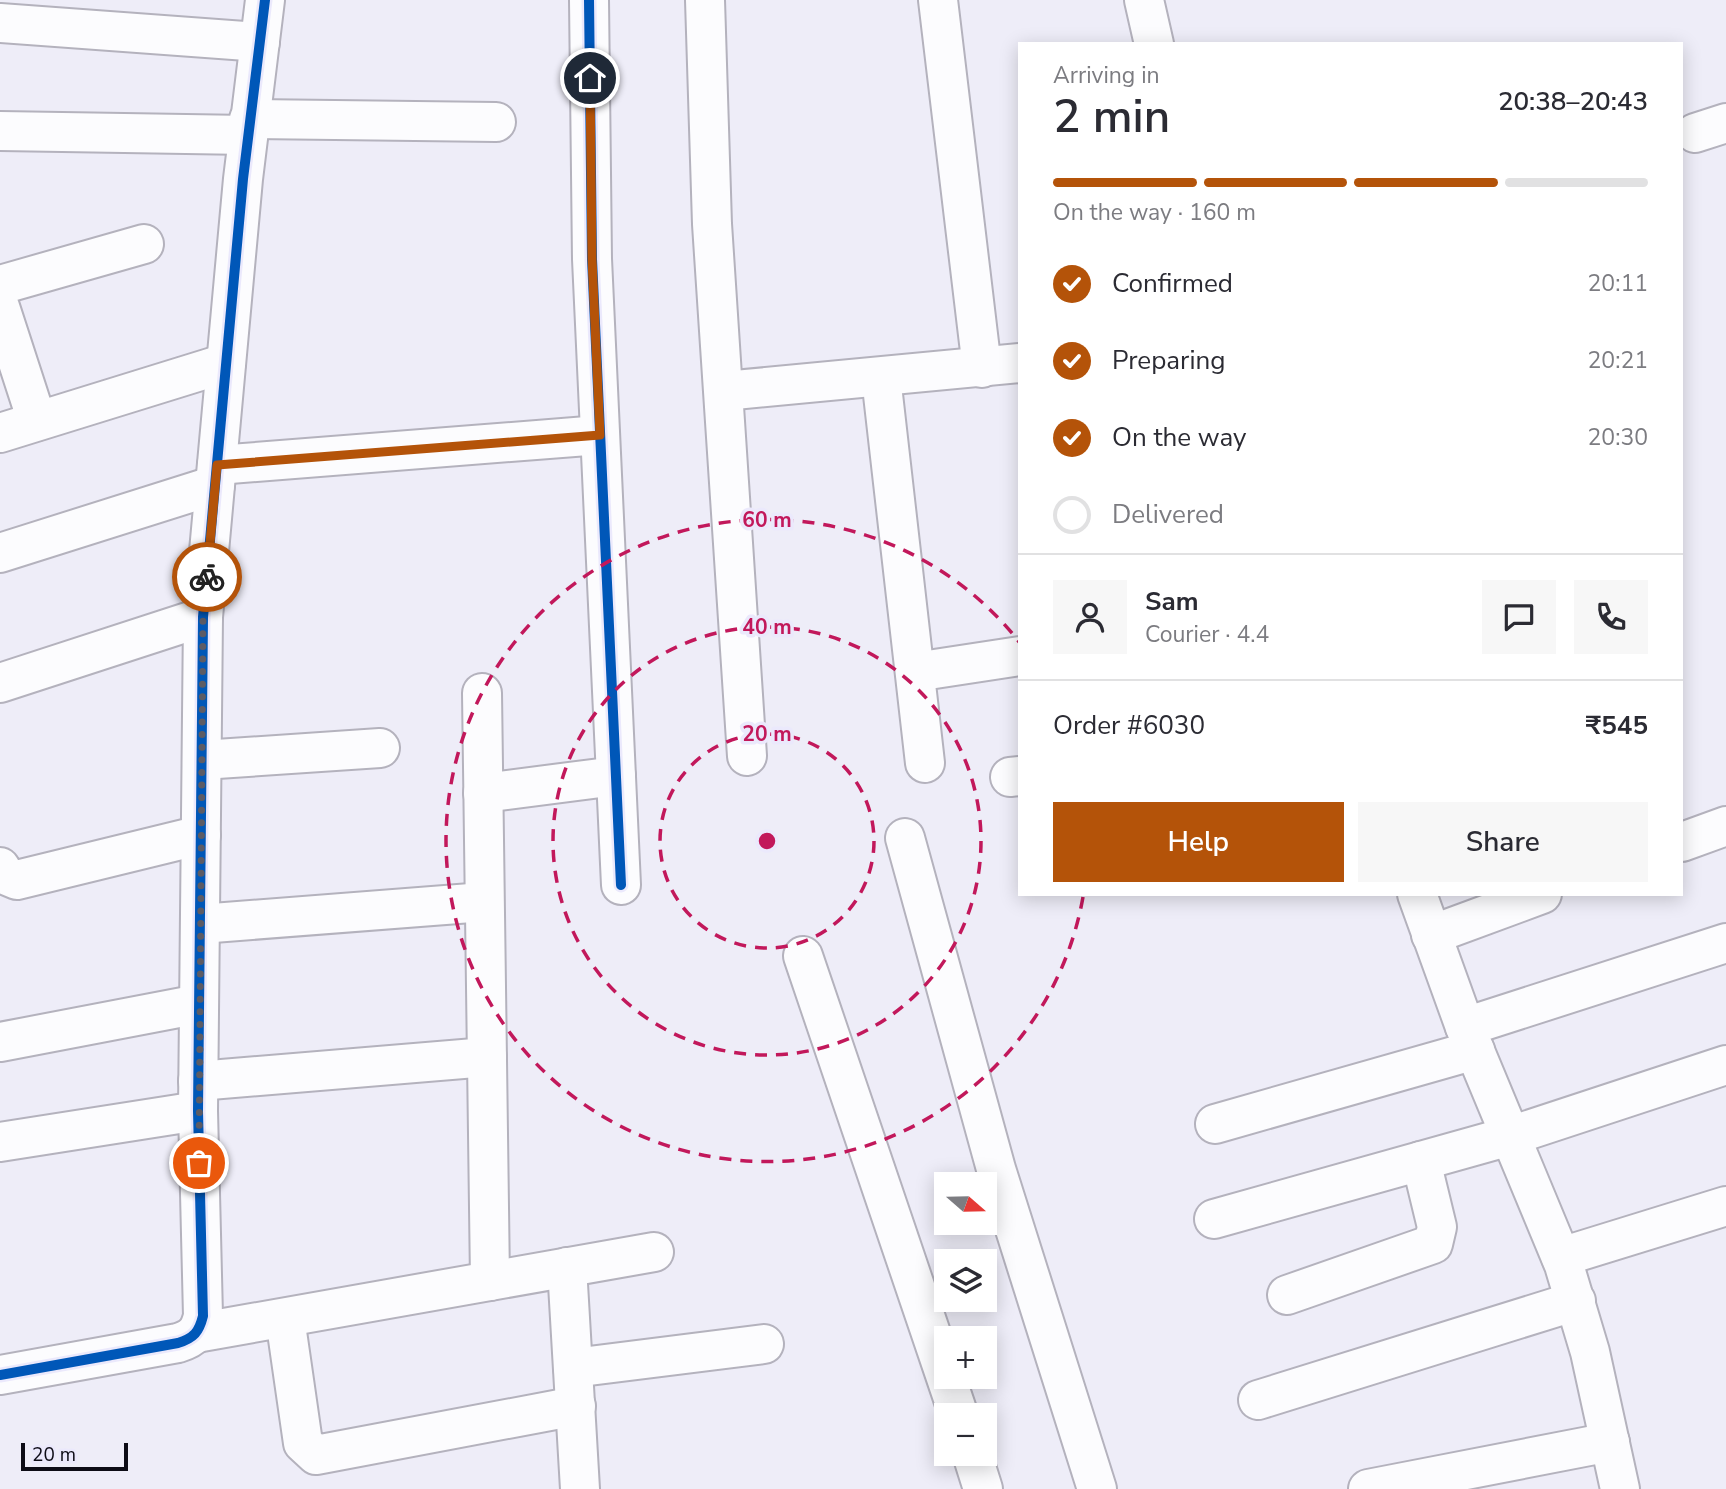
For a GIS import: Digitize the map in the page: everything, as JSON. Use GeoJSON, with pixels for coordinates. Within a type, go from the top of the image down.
{"type":"FeatureCollection","features":[{"type":"Feature","properties":{"kind":"street"},"geometry":{"type":"LineString","coordinates":[[196,1333],[202,1316],[198,1096],[203,617],[248,127],[265,0]]}},
{"type":"Feature","properties":{"kind":"street"},"geometry":{"type":"LineString","coordinates":[[589,0],[592,259],[621,886]]}},
{"type":"Feature","properties":{"kind":"street"},"geometry":{"type":"LineString","coordinates":[[705,0],[712,224],[747,756]]}},
{"type":"Feature","properties":{"kind":"street"},"geometry":{"type":"LineString","coordinates":[[938,0],[982,368]]}},
{"type":"Feature","properties":{"kind":"street"},"geometry":{"type":"LineString","coordinates":[[1144,0],[1154,42]]}},
{"type":"Feature","properties":{"kind":"street"},"geometry":{"type":"LineString","coordinates":[[0,23],[260,42]]}},
{"type":"Feature","properties":{"kind":"street"},"geometry":{"type":"LineString","coordinates":[[0,131],[496,122]]}},
{"type":"Feature","properties":{"kind":"street"},"geometry":{"type":"LineString","coordinates":[[0,285],[144,244]]}},
{"type":"Feature","properties":{"kind":"street"},"geometry":{"type":"LineString","coordinates":[[0,307],[37,421]]}},
{"type":"Feature","properties":{"kind":"street"},"geometry":{"type":"LineString","coordinates":[[0,433],[226,363]]}},
{"type":"Feature","properties":{"kind":"street"},"geometry":{"type":"LineString","coordinates":[[724,391],[1018,363]]}},
{"type":"Feature","properties":{"kind":"street"},"geometry":{"type":"LineString","coordinates":[[881,377],[925,763]]}},
{"type":"Feature","properties":{"kind":"street"},"geometry":{"type":"LineString","coordinates":[[0,553],[216,475],[600,435]]}},
{"type":"Feature","properties":{"kind":"street"},"geometry":{"type":"LineString","coordinates":[[0,683],[203,617]]}},
{"type":"Feature","properties":{"kind":"street"},"geometry":{"type":"LineString","coordinates":[[915,672],[1018,656]]}},
{"type":"Feature","properties":{"kind":"street"},"geometry":{"type":"LineString","coordinates":[[482,693],[490,1281]]}},
{"type":"Feature","properties":{"kind":"street"},"geometry":{"type":"LineString","coordinates":[[202,760],[380,748]]}},
{"type":"Feature","properties":{"kind":"street"},"geometry":{"type":"LineString","coordinates":[[483,793],[616,776]]}},
{"type":"Feature","properties":{"kind":"street"},"geometry":{"type":"LineString","coordinates":[[1683,842],[1726,826]]}},
{"type":"Feature","properties":{"kind":"street"},"geometry":{"type":"LineString","coordinates":[[0,867],[5,874],[16,880],[201,835]]}},
{"type":"Feature","properties":{"kind":"street"},"geometry":{"type":"LineString","coordinates":[[905,838],[996,1169],[1097,1489]]}},
{"type":"Feature","properties":{"kind":"street"},"geometry":{"type":"LineString","coordinates":[[1418,896],[1470,1038],[1561,1257],[1576,1301],[1620,1489]]}},
{"type":"Feature","properties":{"kind":"street"},"geometry":{"type":"LineString","coordinates":[[1431,935],[1537,896]]}},
{"type":"Feature","properties":{"kind":"street"},"geometry":{"type":"LineString","coordinates":[[200,925],[484,902]]}},
{"type":"Feature","properties":{"kind":"street"},"geometry":{"type":"LineString","coordinates":[[1215,1124],[1470,1038],[1726,943]]}},
{"type":"Feature","properties":{"kind":"street"},"geometry":{"type":"LineString","coordinates":[[803,956],[955,1403]]}},
{"type":"Feature","properties":{"kind":"street"},"geometry":{"type":"LineString","coordinates":[[0,1042],[199,1004]]}},
{"type":"Feature","properties":{"kind":"street"},"geometry":{"type":"LineString","coordinates":[[0,1142],[198,1096],[487,1057]]}},
{"type":"Feature","properties":{"kind":"street"},"geometry":{"type":"LineString","coordinates":[[1214,1219],[1510,1136],[1726,1066]]}},
{"type":"Feature","properties":{"kind":"street"},"geometry":{"type":"LineString","coordinates":[[1287,1295],[1433,1244],[1437,1227],[1422,1161]]}},
{"type":"Feature","properties":{"kind":"street"},"geometry":{"type":"LineString","coordinates":[[1561,1257],[1726,1206]]}},
{"type":"Feature","properties":{"kind":"street"},"geometry":{"type":"LineString","coordinates":[[0,1374],[178,1343],[196,1333],[654,1252]]}},
{"type":"Feature","properties":{"kind":"street"},"geometry":{"type":"LineString","coordinates":[[567,1268],[580,1489]]}},
{"type":"Feature","properties":{"kind":"street"},"geometry":{"type":"LineString","coordinates":[[1258,1400],[1576,1301]]}},
{"type":"Feature","properties":{"kind":"street"},"geometry":{"type":"LineString","coordinates":[[285,1318],[303,1443],[316,1455],[576,1406]]}},
{"type":"Feature","properties":{"kind":"street"},"geometry":{"type":"LineString","coordinates":[[573,1368],[764,1344]]}},
{"type":"Feature","properties":{"kind":"street"},"geometry":{"type":"LineString","coordinates":[[1368,1489],[1610,1442]]}},
{"type":"Feature","properties":{"kind":"street"},"geometry":{"type":"LineString","coordinates":[[976,1466],[983,1489]]}},
{"type":"Feature","properties":{"kind":"cycle path"},"geometry":{"type":"LineString","coordinates":[[0,1375],[178,1343],[195,1334],[203,1316],[198,1111],[203,617],[243,179],[265,0]]}},
{"type":"Feature","properties":{"kind":"cycle path"},"geometry":{"type":"LineString","coordinates":[[589,0],[592,259],[621,885]]}},
{"type":"Feature","properties":{"kind":"way so far"},"geometry":{"type":"LineString","coordinates":[[199,1163],[203,617],[207,577]]}},
{"type":"Feature","properties":{"kind":"route"},"geometry":{"type":"LineString","coordinates":[[207,577],[217,465],[600,435],[592,259],[590,78]]}}]}
